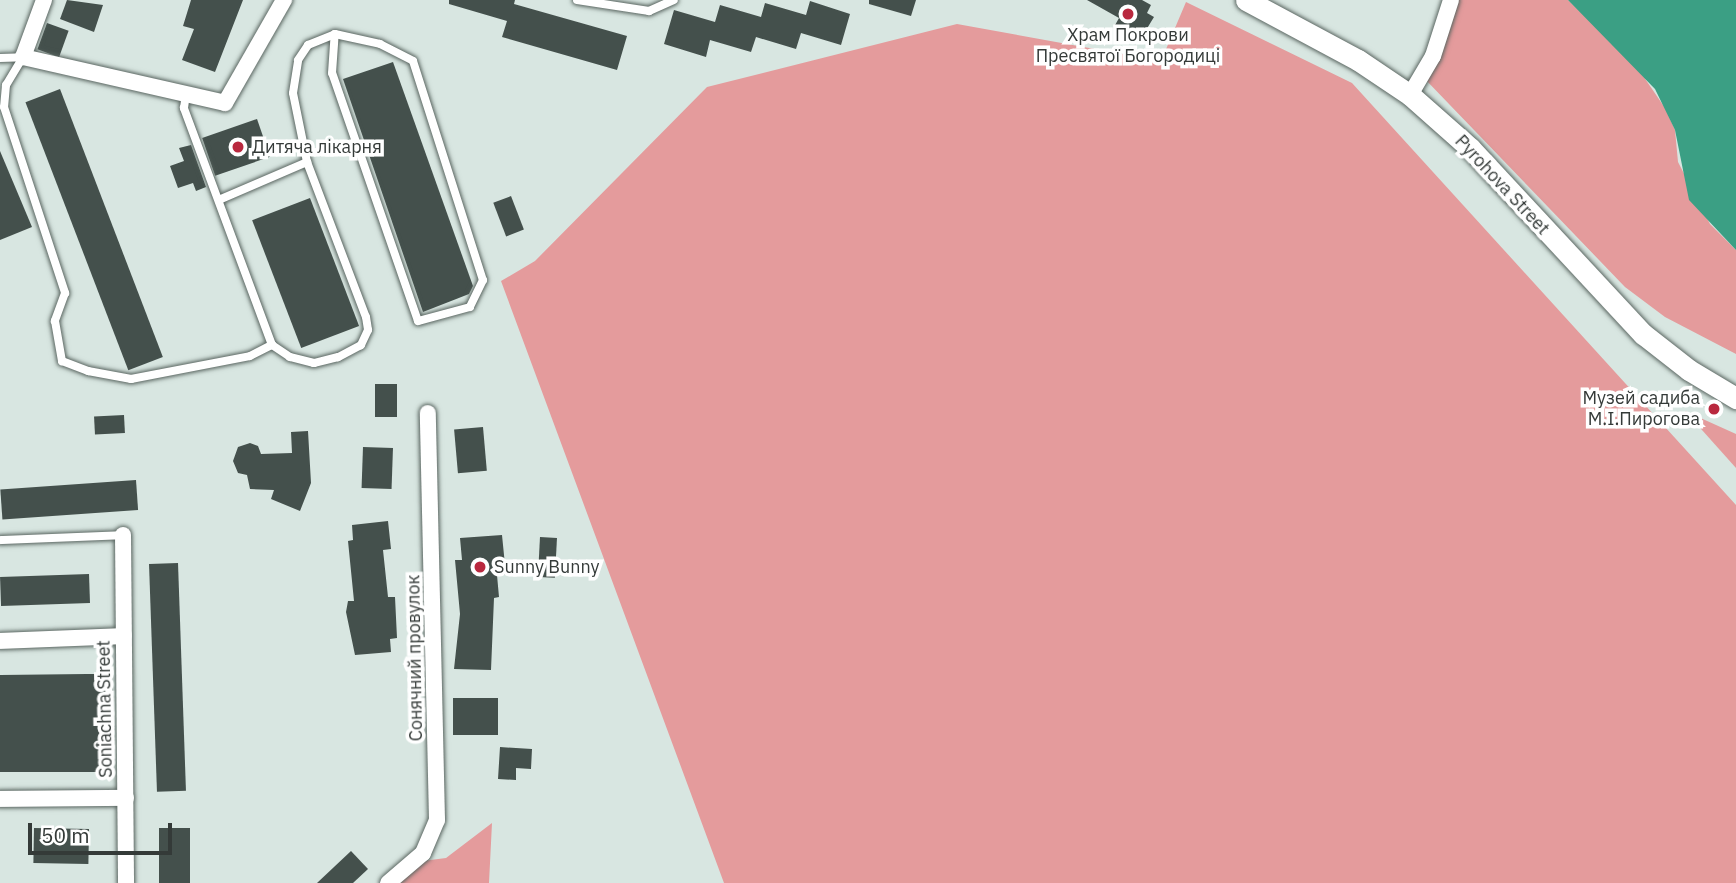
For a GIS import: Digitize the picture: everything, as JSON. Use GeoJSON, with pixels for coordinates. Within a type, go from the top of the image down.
{"type":"FeatureCollection","features":[{"type":"Feature","properties":{"kind":"street"},"geometry":{"type":"LineString","coordinates":[[44,0],[23,57],[225,103],[284,0]]}},
{"type":"Feature","properties":{"kind":"street","name":"Pyrohova Street"},"geometry":{"type":"LineString","coordinates":[[1246,0],[1349,55],[1410,95],[1471,149],[1643,334],[1689,370],[1736,398]]}},
{"type":"Feature","properties":{"kind":"street"},"geometry":{"type":"LineString","coordinates":[[1410,95],[1437,46],[1451,0]]}},
{"type":"Feature","properties":{"kind":"street","name":"Сонячний провулок"},"geometry":{"type":"LineString","coordinates":[[388,883],[423,853],[437,820],[428,413]]}},
{"type":"Feature","properties":{"kind":"street","name":"Soniachna Street"},"geometry":{"type":"LineString","coordinates":[[123,535],[126,883]]}},
{"type":"Feature","properties":{"kind":"street"},"geometry":{"type":"LineString","coordinates":[[0,641],[124,636]]}},
{"type":"Feature","properties":{"kind":"street"},"geometry":{"type":"LineString","coordinates":[[0,799],[125,798]]}},
{"type":"Feature","properties":{"kind":"lane"},"geometry":{"type":"LineString","coordinates":[[577,0],[649,11],[674,0]]}},
{"type":"Feature","properties":{"kind":"lane"},"geometry":{"type":"LineString","coordinates":[[649,11],[651,0]]}},
{"type":"Feature","properties":{"kind":"lane"},"geometry":{"type":"LineString","coordinates":[[186,94],[184,108],[221,199],[272,345],[314,363],[361,345],[368,330],[307,162],[293,93],[298,60],[308,45],[335,34],[380,44],[413,61],[483,280],[470,307],[418,321],[332,74],[335,34]]}},
{"type":"Feature","properties":{"kind":"lane"},"geometry":{"type":"LineString","coordinates":[[0,58],[23,57]]}},
{"type":"Feature","properties":{"kind":"lane"},"geometry":{"type":"LineString","coordinates":[[23,57],[6,85],[4,107],[65,293],[55,321],[62,360],[88,372],[131,379],[250,356],[272,345]]}},
{"type":"Feature","properties":{"kind":"lane"},"geometry":{"type":"LineString","coordinates":[[221,199],[307,162]]}},
{"type":"Feature","properties":{"kind":"lane"},"geometry":{"type":"LineString","coordinates":[[0,540],[123,535]]}},
{"type":"Feature","properties":{"kind":"shaded area"},"geometry":{"type":"Polygon","coordinates":[[[1451,0],[1568,0],[1635,64],[1665,108],[1675,130],[1678,162],[1710,224],[1736,250],[1736,354],[1665,317],[1625,287],[1423,77],[1451,0]]]}},
{"type":"Feature","properties":{"kind":"shaded area"},"geometry":{"type":"Polygon","coordinates":[[[1568,0],[1736,0],[1736,250],[1689,200],[1675,130],[1655,89],[1568,0]]]}},
{"type":"Feature","properties":{"kind":"shaded area"},"geometry":{"type":"Polygon","coordinates":[[[1186,2],[1352,83],[1736,505],[1736,883],[724,883],[501,281],[535,261],[707,87],[957,24],[1161,61],[1186,2]]]}},
{"type":"Feature","properties":{"kind":"shaded area"},"geometry":{"type":"Polygon","coordinates":[[[1685,411],[1736,434],[1736,468],[1685,411]]]}},
{"type":"Feature","properties":{"kind":"shaded area"},"geometry":{"type":"Polygon","coordinates":[[[492,823],[489,883],[388,883],[415,862],[446,858],[492,823]]]}},
{"type":"Feature","properties":{"kind":"building"},"geometry":{"type":"Polygon","coordinates":[[[67,0],[103,5],[94,32],[60,19],[67,0]]]}},
{"type":"Feature","properties":{"kind":"building"},"geometry":{"type":"Polygon","coordinates":[[[191,0],[243,0],[215,72],[182,60],[194,29],[183,26],[191,0]]]}},
{"type":"Feature","properties":{"kind":"building"},"geometry":{"type":"Polygon","coordinates":[[[449,0],[515,0],[514,4],[627,36],[617,70],[502,37],[507,21],[449,4],[449,0]]]}},
{"type":"Feature","properties":{"kind":"building"},"geometry":{"type":"Polygon","coordinates":[[[869,0],[916,0],[911,16],[869,4],[869,0]]]}},
{"type":"Feature","properties":{"kind":"building"},"geometry":{"type":"Polygon","coordinates":[[[1087,0],[1142,0],[1151,5],[1147,13],[1154,17],[1143,35],[1134,29],[1129,37],[1114,27],[1119,18],[1087,0]]]}},
{"type":"Feature","properties":{"kind":"building"},"geometry":{"type":"Polygon","coordinates":[[[810,1],[850,14],[841,45],[801,33],[796,49],[756,37],[751,52],[710,40],[706,57],[664,44],[674,10],[715,22],[720,5],[761,17],[765,3],[806,15],[810,1]]]}},
{"type":"Feature","properties":{"kind":"building"},"geometry":{"type":"Polygon","coordinates":[[[47,23],[69,31],[59,57],[37,49],[47,23]]]}},
{"type":"Feature","properties":{"kind":"building"},"geometry":{"type":"Polygon","coordinates":[[[393,62],[473,286],[469,294],[423,312],[343,79],[393,62]]]}},
{"type":"Feature","properties":{"kind":"building"},"geometry":{"type":"Polygon","coordinates":[[[60,89],[163,357],[128,370],[25,102],[60,89]]]}},
{"type":"Feature","properties":{"kind":"building","name":"Дитяча лікарня"},"geometry":{"type":"Polygon","coordinates":[[[257,119],[270,157],[215,176],[202,138],[257,119]]]}},
{"type":"Feature","properties":{"kind":"building"},"geometry":{"type":"Polygon","coordinates":[[[191,145],[206,187],[196,191],[193,183],[178,188],[170,166],[184,161],[179,148],[191,145]]]}},
{"type":"Feature","properties":{"kind":"building"},"geometry":{"type":"Polygon","coordinates":[[[0,151],[32,227],[0,240],[0,151]]]}},
{"type":"Feature","properties":{"kind":"building"},"geometry":{"type":"Polygon","coordinates":[[[511,196],[524,230],[506,236],[493,203],[511,196]]]}},
{"type":"Feature","properties":{"kind":"building"},"geometry":{"type":"Polygon","coordinates":[[[310,198],[359,326],[301,348],[252,220],[310,198]]]}},
{"type":"Feature","properties":{"kind":"building"},"geometry":{"type":"Polygon","coordinates":[[[375,384],[397,384],[397,417],[375,417],[375,384]]]}},
{"type":"Feature","properties":{"kind":"building"},"geometry":{"type":"Polygon","coordinates":[[[124,415],[125,433],[95,435],[94,417],[124,415]]]}},
{"type":"Feature","properties":{"kind":"building"},"geometry":{"type":"Polygon","coordinates":[[[483,427],[487,471],[458,473],[454,430],[483,427]]]}},
{"type":"Feature","properties":{"kind":"building"},"geometry":{"type":"Polygon","coordinates":[[[308,431],[311,483],[300,511],[271,499],[274,490],[250,489],[247,475],[238,473],[233,461],[238,447],[250,443],[258,446],[261,454],[292,453],[291,432],[308,431]]]}},
{"type":"Feature","properties":{"kind":"building"},"geometry":{"type":"Polygon","coordinates":[[[363,447],[393,448],[392,489],[362,488],[363,447]]]}},
{"type":"Feature","properties":{"kind":"building"},"geometry":{"type":"Polygon","coordinates":[[[136,480],[138,510],[2,519],[0,489],[136,480]]]}},
{"type":"Feature","properties":{"kind":"building"},"geometry":{"type":"Polygon","coordinates":[[[388,521],[391,549],[383,550],[388,597],[395,597],[397,638],[390,639],[391,652],[355,655],[346,612],[348,601],[354,601],[348,541],[353,540],[352,525],[388,521]]]}},
{"type":"Feature","properties":{"kind":"building"},"geometry":{"type":"Polygon","coordinates":[[[502,535],[506,575],[497,575],[499,597],[494,598],[491,670],[454,669],[460,614],[455,560],[462,560],[460,538],[502,535]]]}},
{"type":"Feature","properties":{"kind":"building"},"geometry":{"type":"Polygon","coordinates":[[[540,537],[557,538],[555,578],[538,577],[540,537]]]}},
{"type":"Feature","properties":{"kind":"building"},"geometry":{"type":"Polygon","coordinates":[[[178,563],[186,791],[157,792],[149,564],[178,563]]]}},
{"type":"Feature","properties":{"kind":"building"},"geometry":{"type":"Polygon","coordinates":[[[89,574],[90,603],[1,606],[0,577],[89,574]]]}},
{"type":"Feature","properties":{"kind":"building"},"geometry":{"type":"Polygon","coordinates":[[[112,674],[113,712],[101,712],[101,772],[0,772],[0,675],[112,674]]]}},
{"type":"Feature","properties":{"kind":"building"},"geometry":{"type":"Polygon","coordinates":[[[453,698],[498,698],[498,735],[453,735],[453,698]]]}},
{"type":"Feature","properties":{"kind":"building"},"geometry":{"type":"Polygon","coordinates":[[[500,747],[532,749],[531,769],[516,768],[516,780],[498,779],[500,747]]]}},
{"type":"Feature","properties":{"kind":"building"},"geometry":{"type":"Polygon","coordinates":[[[34,828],[89,829],[88,864],[33,863],[34,828]]]}},
{"type":"Feature","properties":{"kind":"building"},"geometry":{"type":"Polygon","coordinates":[[[159,828],[190,828],[190,883],[159,883],[159,828]]]}},
{"type":"Feature","properties":{"kind":"building"},"geometry":{"type":"Polygon","coordinates":[[[351,851],[368,869],[353,883],[317,883],[351,851]]]}},
{"type":"Feature","properties":{"kind":"place","name":"Храм Покрови Пресвятої Богородиці"},"geometry":{"type":"Point","coordinates":[1128,14]}},
{"type":"Feature","properties":{"kind":"place","name":"Дитяча лікарня"},"geometry":{"type":"Point","coordinates":[238,147]}},
{"type":"Feature","properties":{"kind":"place","name":"Музей садиба М.І.Пирогова"},"geometry":{"type":"Point","coordinates":[1714,409]}},
{"type":"Feature","properties":{"kind":"place","name":"Sunny Bunny"},"geometry":{"type":"Point","coordinates":[480,567]}}]}
